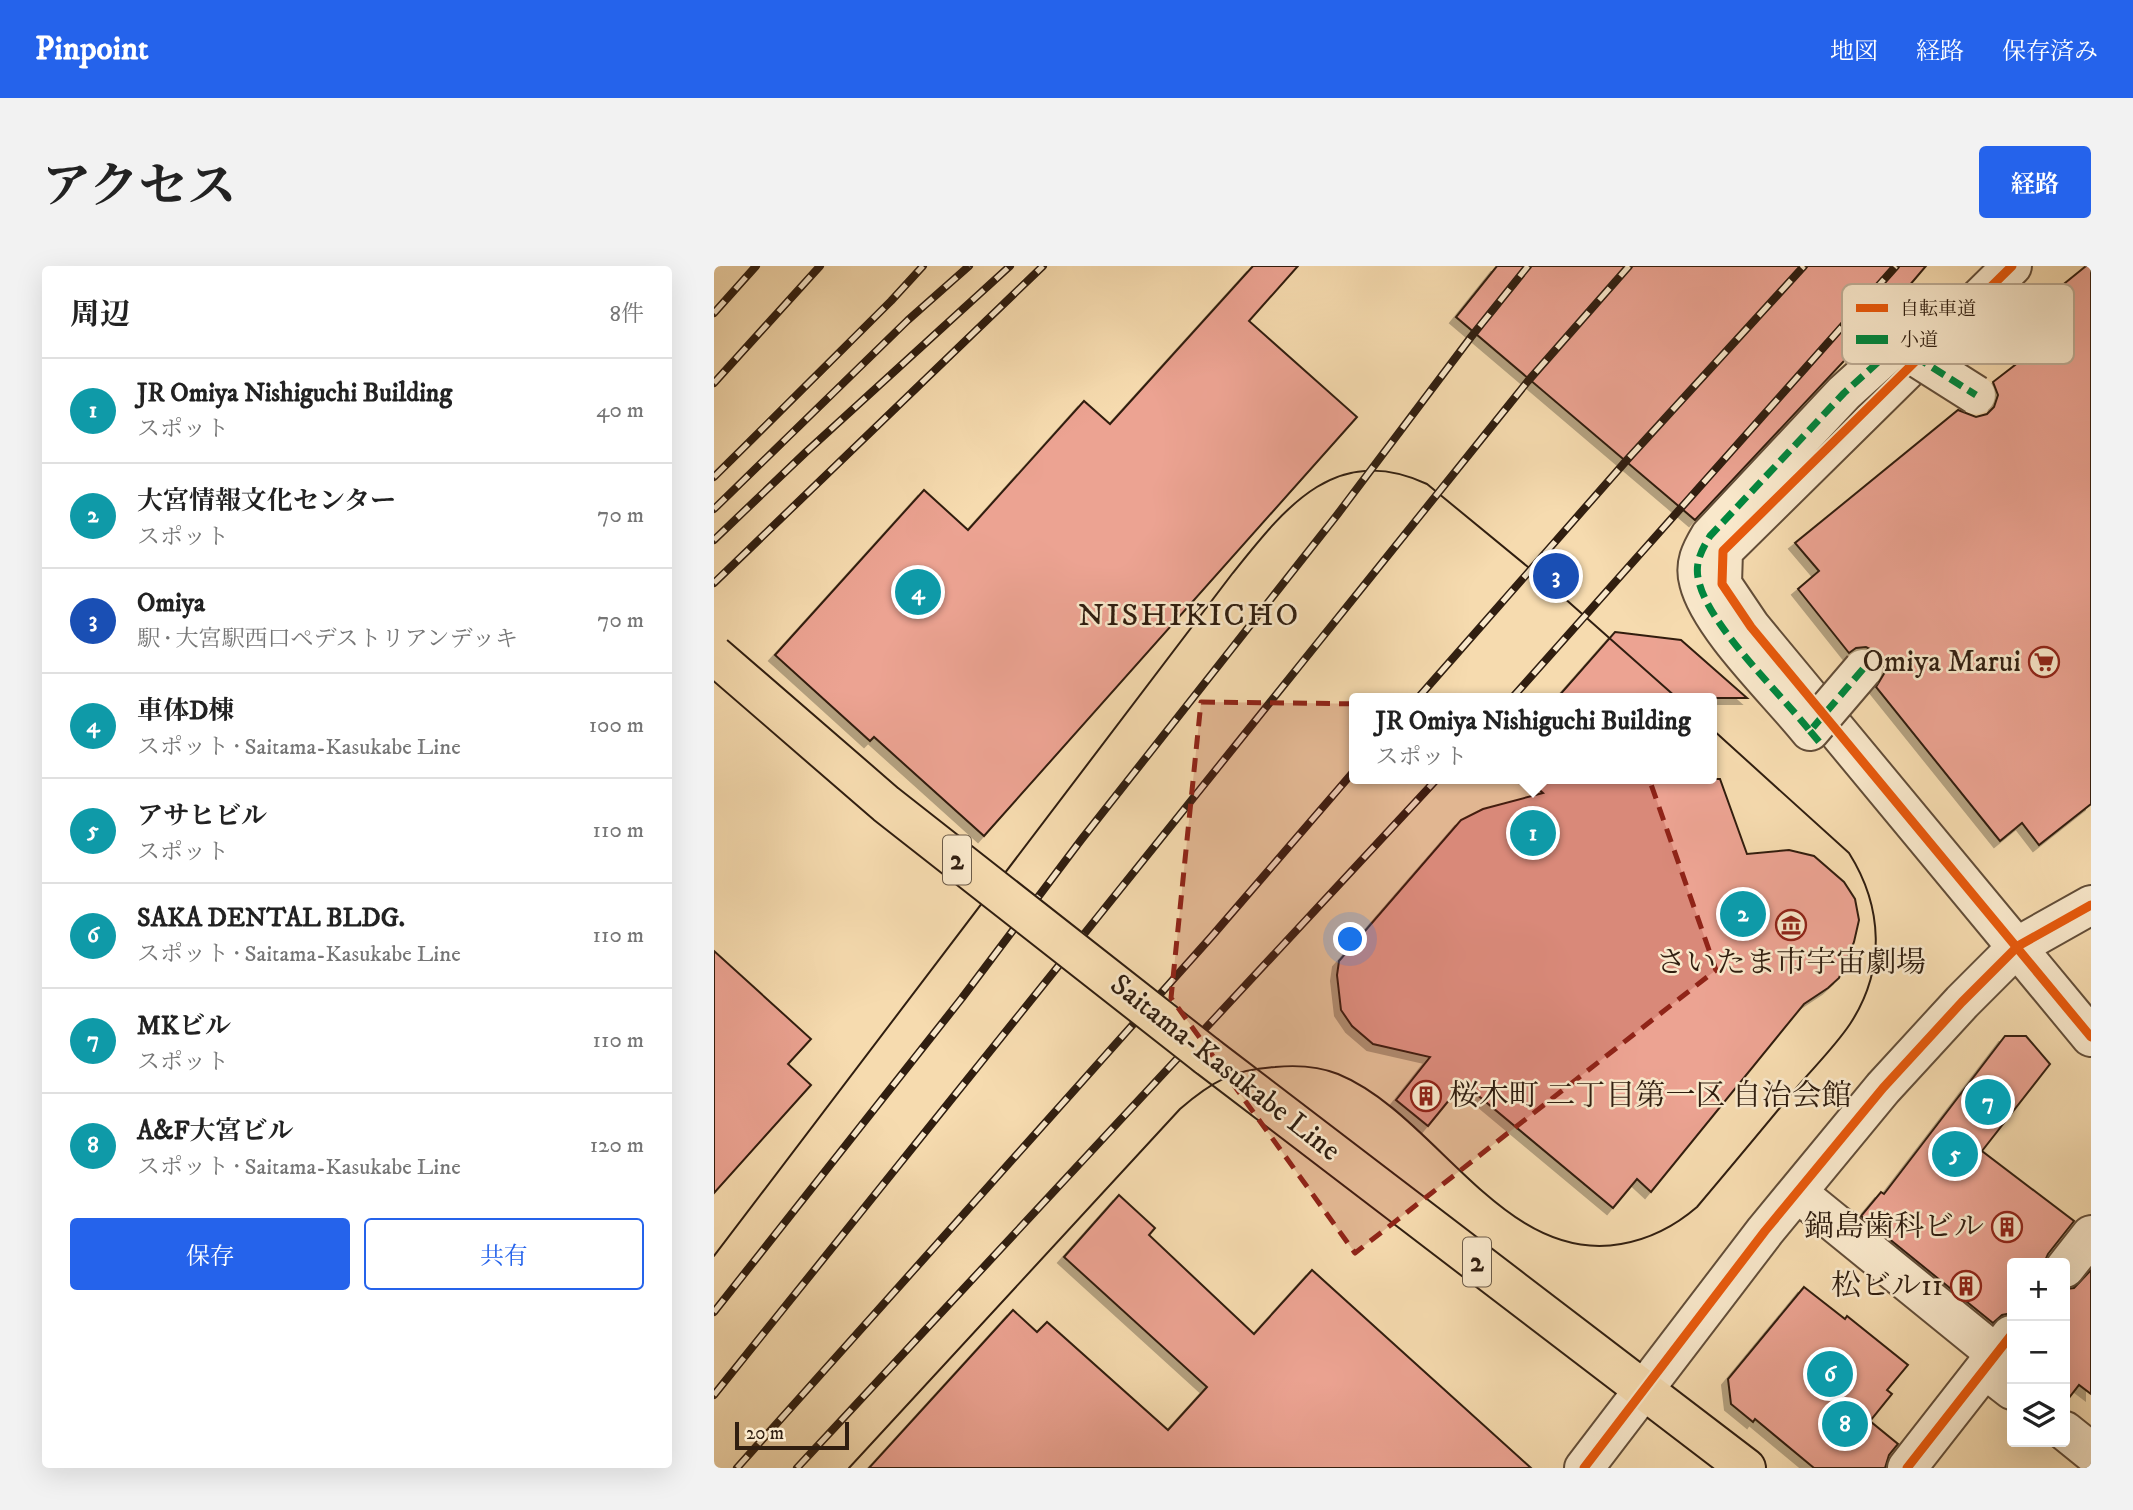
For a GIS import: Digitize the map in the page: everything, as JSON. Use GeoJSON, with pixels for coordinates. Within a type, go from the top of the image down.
{"type":"FeatureCollection","features":[{"type":"Feature","properties":{"kind":"main road","name":"Saitama-Kasukabe Line"},"geometry":{"type":"LineString","coordinates":[[714,655],[886,804],[1207,1056],[1746,1468]]}},
{"type":"Feature","properties":{"kind":"street"},"geometry":{"type":"LineString","coordinates":[[1994,284],[2012,266]]}},
{"type":"Feature","properties":{"kind":"street"},"geometry":{"type":"LineString","coordinates":[[1863,668],[1815,738],[1727,633],[1707,603],[1698,581],[1698,556],[1710,536],[1835,402],[1864,364]]}},
{"type":"Feature","properties":{"kind":"street"},"geometry":{"type":"LineString","coordinates":[[1913,364],[1723,551],[1722,584],[1751,627],[2091,1037]]}},
{"type":"Feature","properties":{"kind":"street"},"geometry":{"type":"LineString","coordinates":[[1927,364],[1976,395]]}},
{"type":"Feature","properties":{"kind":"street"},"geometry":{"type":"LineString","coordinates":[[1584,1468],[1883,1088],[2018,946],[2091,905]]}},
{"type":"Feature","properties":{"kind":"street"},"geometry":{"type":"LineString","coordinates":[[1798,1193],[2001,1362],[1907,1468]]}},
{"type":"Feature","properties":{"kind":"street"},"geometry":{"type":"LineString","coordinates":[[2070,1262],[2091,1235]]}},
{"type":"Feature","properties":{"kind":"street"},"geometry":{"type":"LineString","coordinates":[[2070,1435],[2091,1451]]}},
{"type":"Feature","properties":{"kind":"highlighted area"},"geometry":{"type":"Polygon","coordinates":[[[1201,702],[1624,707],[1716,970],[1355,1253],[1171,998],[1201,702]]]}},
{"type":"Feature","properties":{"kind":"building"},"geometry":{"type":"Polygon","coordinates":[[[1253,266],[1298,266],[1249,321],[1357,417],[984,836],[874,737],[870,741],[775,655],[924,490],[968,530],[1084,401],[1110,424],[1253,266]]]}},
{"type":"Feature","properties":{"kind":"building"},"geometry":{"type":"Polygon","coordinates":[[[1497,266],[1926,266],[1911,284],[1842,284],[1842,363],[1695,520],[1456,317],[1497,266]]]}},
{"type":"Feature","properties":{"kind":"building"},"geometry":{"type":"Polygon","coordinates":[[[2086,266],[2091,266],[2091,804],[2039,845],[2022,823],[2000,841],[1876,687],[1885,672],[1884,662],[1878,653],[1866,647],[1856,648],[1849,653],[1798,589],[1819,571],[1795,543],[1958,410],[1976,417],[1987,414],[1994,407],[1998,395],[1993,382],[2016,364],[2074,364],[2074,284],[2064,284],[2086,266]]]}},
{"type":"Feature","properties":{"kind":"building"},"geometry":{"type":"Polygon","coordinates":[[[1615,632],[1681,640],[1747,698],[1717,698],[1717,693],[1561,693],[1615,632]]]}},
{"type":"Feature","properties":{"kind":"building"},"geometry":{"type":"Polygon","coordinates":[[[1717,779],[1720,779],[1747,854],[1789,850],[1814,856],[1844,882],[1855,899],[1859,920],[1854,942],[1839,978],[1804,1004],[1651,1192],[1637,1179],[1613,1208],[1463,1083],[1428,1126],[1396,1100],[1430,1057],[1373,1044],[1352,1026],[1341,1010],[1337,975],[1339,961],[1461,820],[1483,809],[1543,793],[1533,784],[1717,784],[1717,779]]]}},
{"type":"Feature","properties":{"kind":"building"},"geometry":{"type":"Polygon","coordinates":[[[714,951],[811,1039],[788,1064],[811,1085],[714,1193],[714,951]]]}},
{"type":"Feature","properties":{"kind":"building"},"geometry":{"type":"Polygon","coordinates":[[[2005,1036],[2026,1036],[2050,1064],[1982,1151],[2074,1221],[2046,1258],[2007,1258],[2007,1314],[1993,1323],[1861,1216],[1881,1192],[1884,1194],[2005,1036]]]}},
{"type":"Feature","properties":{"kind":"building"},"geometry":{"type":"Polygon","coordinates":[[[1119,1195],[1155,1228],[1149,1235],[1254,1334],[1312,1270],[1531,1468],[869,1468],[1013,1310],[1037,1332],[1047,1322],[1168,1430],[1207,1387],[1064,1257],[1119,1195]]]}},
{"type":"Feature","properties":{"kind":"building"},"geometry":{"type":"Polygon","coordinates":[[[2091,1270],[2091,1394],[2079,1385],[2070,1397],[2070,1288],[2074,1288],[2091,1270]]]}},
{"type":"Feature","properties":{"kind":"building"},"geometry":{"type":"Polygon","coordinates":[[[1804,1287],[1845,1319],[1847,1316],[1908,1365],[1887,1390],[1892,1394],[1870,1421],[1898,1444],[1889,1455],[1885,1468],[1814,1468],[1755,1419],[1753,1422],[1731,1404],[1728,1379],[1804,1287]]]}},
{"type":"Feature","properties":{"kind":"tram line"},"geometry":{"type":"LineString","coordinates":[[714,1256],[1232,574],[1271,526],[1314,488],[1339,476],[1365,471],[1394,473],[1427,484],[1545,581],[1671,693]]}},
{"type":"Feature","properties":{"kind":"tram line"},"geometry":{"type":"LineString","coordinates":[[849,1468],[1180,1109],[1202,1091],[1235,1074],[1260,1068],[1291,1066],[1338,1074],[1373,1094],[1407,1120],[1505,1210],[1541,1232],[1579,1244],[1621,1244],[1642,1239],[1671,1226],[1697,1207],[1850,1024],[1870,982],[1876,938],[1869,895],[1849,853],[1717,734]]}},
{"type":"Feature","properties":{"kind":"railway"},"geometry":{"type":"LineString","coordinates":[[714,313],[756,266]]}},
{"type":"Feature","properties":{"kind":"railway"},"geometry":{"type":"LineString","coordinates":[[714,383],[820,266]]}},
{"type":"Feature","properties":{"kind":"railway"},"geometry":{"type":"LineString","coordinates":[[714,477],[923,266]]}},
{"type":"Feature","properties":{"kind":"railway"},"geometry":{"type":"LineString","coordinates":[[714,509],[908,320],[969,266]]}},
{"type":"Feature","properties":{"kind":"railway"},"geometry":{"type":"LineString","coordinates":[[714,540],[1010,266]]}},
{"type":"Feature","properties":{"kind":"railway"},"geometry":{"type":"LineString","coordinates":[[714,583],[1043,266]]}},
{"type":"Feature","properties":{"kind":"railway"},"geometry":{"type":"LineString","coordinates":[[714,1312],[962,998],[1081,840],[1337,515],[1528,266]]}},
{"type":"Feature","properties":{"kind":"railway"},"geometry":{"type":"LineString","coordinates":[[714,1395],[1528,381],[1629,266]]}},
{"type":"Feature","properties":{"kind":"railway"},"geometry":{"type":"LineString","coordinates":[[1422,693],[1626,461],[1804,266]]}},
{"type":"Feature","properties":{"kind":"railway"},"geometry":{"type":"LineString","coordinates":[[1880,284],[1896,266]]}},
{"type":"Feature","properties":{"kind":"railway"},"geometry":{"type":"LineString","coordinates":[[1516,693],[1842,327]]}},
{"type":"Feature","properties":{"kind":"railway"},"geometry":{"type":"LineString","coordinates":[[737,1468],[1212,936],[1349,777]]}},
{"type":"Feature","properties":{"kind":"railway"},"geometry":{"type":"LineString","coordinates":[[797,1468],[1432,784]]}},
{"type":"Feature","properties":{"kind":"marked path"},"geometry":{"type":"LineString","coordinates":[[1863,669],[1810,731],[1747,659],[1717,619],[1706,600],[1697,569],[1701,552],[1710,536],[1844,393],[1876,364]]}},
{"type":"Feature","properties":{"kind":"marked path"},"geometry":{"type":"LineString","coordinates":[[1927,364],[1976,395]]}},
{"type":"Feature","properties":{"kind":"marked path"},"geometry":{"type":"LineString","coordinates":[[1810,731],[1821,744]]}},
{"type":"Feature","properties":{"kind":"cycle path"},"geometry":{"type":"LineString","coordinates":[[1994,284],[2012,266]]}},
{"type":"Feature","properties":{"kind":"cycle path"},"geometry":{"type":"LineString","coordinates":[[1913,364],[1723,551],[1722,584],[1751,627],[2091,1037]]}},
{"type":"Feature","properties":{"kind":"cycle path"},"geometry":{"type":"LineString","coordinates":[[1584,1468],[1765,1231],[1883,1088],[2018,946],[2091,905]]}},
{"type":"Feature","properties":{"kind":"cycle path"},"geometry":{"type":"LineString","coordinates":[[1907,1468],[2007,1340]]}},
{"type":"Feature","properties":{"kind":"place","name":"Omiya"},"geometry":{"type":"Point","coordinates":[1556,576]}},
{"type":"Feature","properties":{"kind":"place","name":"車体D棟"},"geometry":{"type":"Point","coordinates":[918,592]}},
{"type":"Feature","properties":{"kind":"place","name":"Omiya Marui"},"geometry":{"type":"Point","coordinates":[2044,662]}},
{"type":"Feature","properties":{"kind":"place","name":"JR Omiya Nishiguchi Building"},"geometry":{"type":"Point","coordinates":[1533,833]}},
{"type":"Feature","properties":{"kind":"place","name":"大宮情報文化センター"},"geometry":{"type":"Point","coordinates":[1743,914]}},
{"type":"Feature","properties":{"kind":"place","name":"さいたま市宇宙劇場"},"geometry":{"type":"Point","coordinates":[1791,925]}},
{"type":"Feature","properties":{"kind":"place","name":"桜木町 二丁目第一区 自治会館"},"geometry":{"type":"Point","coordinates":[1426,1096]}},
{"type":"Feature","properties":{"kind":"place","name":"MKビル"},"geometry":{"type":"Point","coordinates":[1988,1102]}},
{"type":"Feature","properties":{"kind":"place","name":"アサヒビル"},"geometry":{"type":"Point","coordinates":[1955,1154]}},
{"type":"Feature","properties":{"kind":"place","name":"鍋島歯科ビル"},"geometry":{"type":"Point","coordinates":[2007,1227]}},
{"type":"Feature","properties":{"kind":"place","name":"松ビル11"},"geometry":{"type":"Point","coordinates":[1966,1286]}},
{"type":"Feature","properties":{"kind":"place","name":"SAKA DENTAL BLDG."},"geometry":{"type":"Point","coordinates":[1830,1374]}},
{"type":"Feature","properties":{"kind":"place","name":"A&F大宮ビル"},"geometry":{"type":"Point","coordinates":[1845,1424]}},
{"type":"Feature","properties":{"kind":"district","name":"NISHIKICHO"},"geometry":{"type":"Point","coordinates":[1189,616]}}]}
